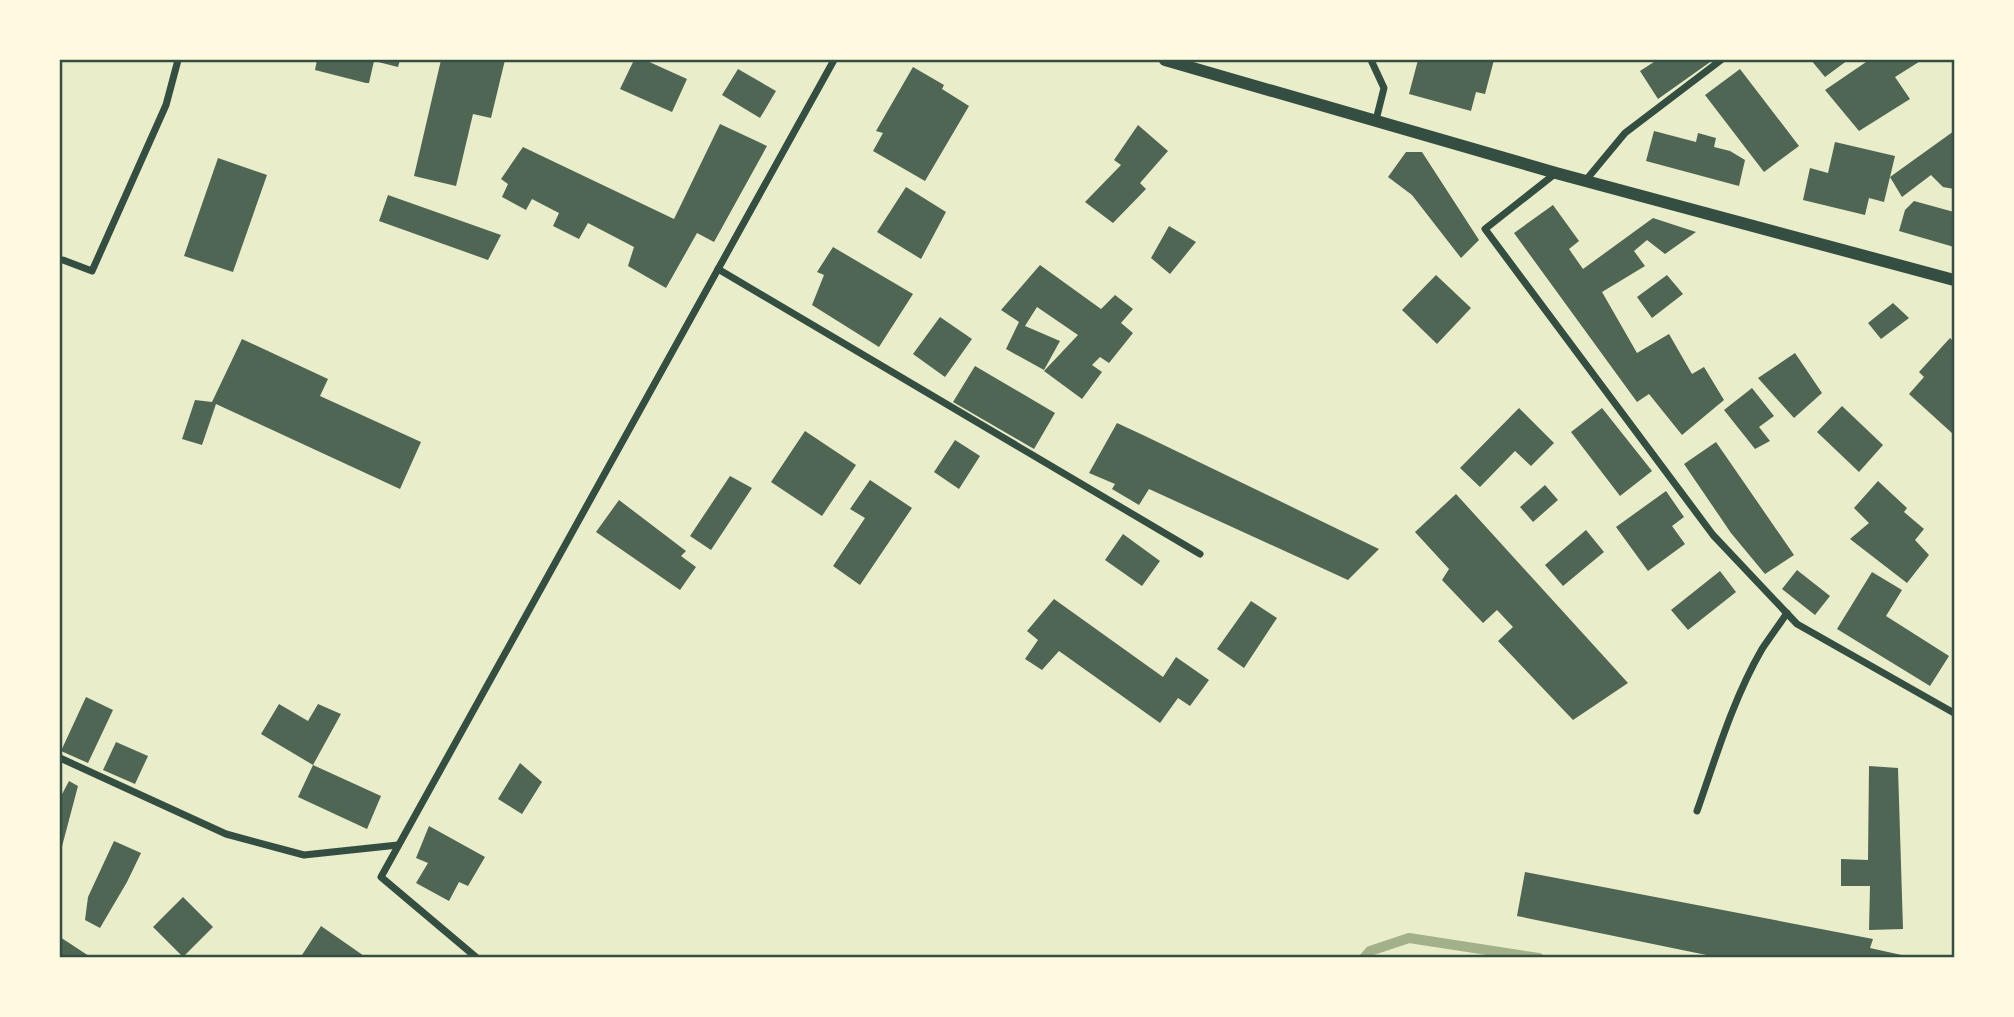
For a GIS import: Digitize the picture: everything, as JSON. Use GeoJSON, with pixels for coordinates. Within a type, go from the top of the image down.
{"type":"FeatureCollection","features":[{"type":"Feature","properties":{"kind":"street"},"geometry":{"type":"LineString","coordinates":[[62,260],[92,271],[166,105],[178,60]]}},
{"type":"Feature","properties":{"kind":"street"},"geometry":{"type":"LineString","coordinates":[[477,957],[381,877],[834,60]]}},
{"type":"Feature","properties":{"kind":"street"},"geometry":{"type":"LineString","coordinates":[[1165,60],[1556,173],[1955,280]]}},
{"type":"Feature","properties":{"kind":"street"},"geometry":{"type":"LineString","coordinates":[[1371,60],[1384,88],[1376,120]]}},
{"type":"Feature","properties":{"kind":"street"},"geometry":{"type":"LineString","coordinates":[[1586,180],[1625,133],[1721,60]]}},
{"type":"Feature","properties":{"kind":"street"},"geometry":{"type":"LineString","coordinates":[[1556,173],[1485,229],[1713,535],[1797,624],[1955,713]]}},
{"type":"Feature","properties":{"kind":"street"},"geometry":{"type":"LineString","coordinates":[[718,269],[1200,554]]}},
{"type":"Feature","properties":{"kind":"street"},"geometry":{"type":"LineString","coordinates":[[1697,811],[1725,730],[1745,686],[1762,650],[1787,613]]}},
{"type":"Feature","properties":{"kind":"street"},"geometry":{"type":"LineString","coordinates":[[60,758],[226,834],[304,855],[398,845]]}},
{"type":"Feature","properties":{"kind":"building"},"geometry":{"type":"Polygon","coordinates":[[[317,60],[400,60],[398,67],[374,61],[369,83],[366,83],[315,70],[317,60]]]}},
{"type":"Feature","properties":{"kind":"building"},"geometry":{"type":"Polygon","coordinates":[[[441,60],[505,60],[491,118],[473,114],[456,186],[414,176],[441,60]]]}},
{"type":"Feature","properties":{"kind":"building"},"geometry":{"type":"Polygon","coordinates":[[[634,60],[645,60],[687,79],[672,112],[620,89],[634,60]]]}},
{"type":"Feature","properties":{"kind":"building"},"geometry":{"type":"Polygon","coordinates":[[[1418,60],[1494,60],[1485,94],[1476,92],[1471,111],[1409,94],[1418,60]]]}},
{"type":"Feature","properties":{"kind":"building"},"geometry":{"type":"Polygon","coordinates":[[[1657,60],[1713,60],[1658,99],[1640,71],[1657,60]]]}},
{"type":"Feature","properties":{"kind":"building"},"geometry":{"type":"Polygon","coordinates":[[[1811,60],[1848,60],[1825,77],[1811,60]]]}},
{"type":"Feature","properties":{"kind":"building"},"geometry":{"type":"Polygon","coordinates":[[[1869,60],[1922,60],[1895,77],[1910,99],[1859,131],[1825,90],[1869,60]]]}},
{"type":"Feature","properties":{"kind":"building"},"geometry":{"type":"Polygon","coordinates":[[[913,67],[944,85],[942,89],[969,106],[925,181],[873,151],[883,133],[876,131],[913,67]]]}},
{"type":"Feature","properties":{"kind":"building"},"geometry":{"type":"Polygon","coordinates":[[[738,69],[776,91],[760,118],[722,95],[738,69]]]}},
{"type":"Feature","properties":{"kind":"building"},"geometry":{"type":"Polygon","coordinates":[[[1740,69],[1799,146],[1764,172],[1705,95],[1740,69]]]}},
{"type":"Feature","properties":{"kind":"building"},"geometry":{"type":"Polygon","coordinates":[[[720,124],[767,146],[714,242],[697,233],[666,288],[628,266],[634,247],[588,223],[579,239],[553,226],[559,213],[532,199],[526,210],[502,197],[508,184],[501,179],[523,147],[674,219],[720,124]]]}},
{"type":"Feature","properties":{"kind":"building"},"geometry":{"type":"Polygon","coordinates":[[[1138,125],[1168,151],[1140,183],[1146,189],[1113,223],[1085,202],[1121,165],[1114,160],[1138,125]]]}},
{"type":"Feature","properties":{"kind":"building"},"geometry":{"type":"Polygon","coordinates":[[[1654,131],[1696,142],[1698,133],[1716,138],[1714,147],[1730,151],[1745,160],[1739,186],[1646,161],[1654,131]]]}},
{"type":"Feature","properties":{"kind":"building"},"geometry":{"type":"Polygon","coordinates":[[[1954,131],[1954,189],[1943,187],[1931,175],[1902,197],[1890,177],[1954,131]]]}},
{"type":"Feature","properties":{"kind":"building"},"geometry":{"type":"Polygon","coordinates":[[[1835,142],[1895,156],[1884,202],[1869,198],[1865,215],[1803,200],[1810,168],[1828,173],[1835,142]]]}},
{"type":"Feature","properties":{"kind":"building"},"geometry":{"type":"Polygon","coordinates":[[[1406,152],[1422,152],[1479,240],[1461,258],[1412,195],[1388,177],[1406,152]]]}},
{"type":"Feature","properties":{"kind":"building"},"geometry":{"type":"Polygon","coordinates":[[[218,158],[267,175],[233,272],[184,256],[218,158]]]}},
{"type":"Feature","properties":{"kind":"building"},"geometry":{"type":"Polygon","coordinates":[[[906,187],[946,212],[921,259],[877,232],[906,187]]]}},
{"type":"Feature","properties":{"kind":"building"},"geometry":{"type":"Polygon","coordinates":[[[388,195],[501,235],[488,260],[379,221],[388,195]]]}},
{"type":"Feature","properties":{"kind":"building"},"geometry":{"type":"Polygon","coordinates":[[[1914,201],[1954,212],[1954,247],[1899,231],[1905,210],[1914,201]]]}},
{"type":"Feature","properties":{"kind":"building"},"geometry":{"type":"Polygon","coordinates":[[[1553,205],[1579,241],[1569,249],[1583,269],[1653,218],[1696,232],[1665,254],[1647,240],[1634,251],[1645,266],[1602,292],[1637,353],[1669,334],[1692,374],[1704,367],[1724,400],[1682,435],[1649,394],[1637,402],[1514,233],[1553,205]]]}},
{"type":"Feature","properties":{"kind":"building"},"geometry":{"type":"Polygon","coordinates":[[[1169,226],[1196,242],[1170,274],[1151,258],[1169,226]]]}},
{"type":"Feature","properties":{"kind":"building"},"geometry":{"type":"Polygon","coordinates":[[[833,247],[913,294],[879,347],[812,305],[824,275],[817,272],[833,247]]]}},
{"type":"Feature","properties":{"kind":"building"},"geometry":{"type":"Polygon","coordinates":[[[1040,265],[1101,309],[1115,295],[1133,309],[1121,323],[1133,333],[1109,363],[1100,357],[1092,365],[1102,372],[1082,399],[1044,371],[1078,335],[1037,307],[1025,326],[1060,341],[1044,370],[1006,349],[1019,322],[1001,310],[1040,265]]]}},
{"type":"Feature","properties":{"kind":"building"},"geometry":{"type":"Polygon","coordinates":[[[1436,275],[1471,308],[1437,344],[1402,310],[1436,275]]]}},
{"type":"Feature","properties":{"kind":"building"},"geometry":{"type":"Polygon","coordinates":[[[1667,275],[1683,294],[1652,318],[1637,297],[1667,275]]]}},
{"type":"Feature","properties":{"kind":"building"},"geometry":{"type":"Polygon","coordinates":[[[1893,303],[1909,318],[1881,339],[1868,323],[1893,303]]]}},
{"type":"Feature","properties":{"kind":"building"},"geometry":{"type":"Polygon","coordinates":[[[940,317],[972,339],[945,377],[913,354],[940,317]]]}},
{"type":"Feature","properties":{"kind":"building"},"geometry":{"type":"Polygon","coordinates":[[[1950,338],[1954,342],[1953,434],[1909,394],[1924,377],[1919,372],[1950,338]]]}},
{"type":"Feature","properties":{"kind":"building"},"geometry":{"type":"Polygon","coordinates":[[[242,339],[328,379],[320,396],[421,442],[400,489],[216,404],[202,445],[182,439],[195,400],[212,402],[242,339]]]}},
{"type":"Feature","properties":{"kind":"building"},"geometry":{"type":"Polygon","coordinates":[[[1795,353],[1822,393],[1794,418],[1758,378],[1795,353]]]}},
{"type":"Feature","properties":{"kind":"building"},"geometry":{"type":"Polygon","coordinates":[[[975,366],[1055,413],[1034,449],[953,402],[975,366]]]}},
{"type":"Feature","properties":{"kind":"building"},"geometry":{"type":"Polygon","coordinates":[[[1752,388],[1774,416],[1759,427],[1770,441],[1755,449],[1724,410],[1752,388]]]}},
{"type":"Feature","properties":{"kind":"building"},"geometry":{"type":"Polygon","coordinates":[[[1842,406],[1883,445],[1859,472],[1817,432],[1842,406]]]}},
{"type":"Feature","properties":{"kind":"building"},"geometry":{"type":"Polygon","coordinates":[[[1519,408],[1554,443],[1531,466],[1515,451],[1480,487],[1460,468],[1519,408]]]}},
{"type":"Feature","properties":{"kind":"building"},"geometry":{"type":"Polygon","coordinates":[[[1602,408],[1652,471],[1620,496],[1571,432],[1602,408]]]}},
{"type":"Feature","properties":{"kind":"building"},"geometry":{"type":"Polygon","coordinates":[[[1117,423],[1379,549],[1348,580],[1149,489],[1139,505],[1112,489],[1115,484],[1089,473],[1117,423]]]}},
{"type":"Feature","properties":{"kind":"building"},"geometry":{"type":"Polygon","coordinates":[[[805,431],[856,465],[822,516],[771,482],[805,431]]]}},
{"type":"Feature","properties":{"kind":"building"},"geometry":{"type":"Polygon","coordinates":[[[955,440],[980,456],[959,489],[934,472],[955,440]]]}},
{"type":"Feature","properties":{"kind":"building"},"geometry":{"type":"Polygon","coordinates":[[[1716,442],[1794,555],[1765,574],[1731,533],[1684,464],[1716,442]]]}},
{"type":"Feature","properties":{"kind":"building"},"geometry":{"type":"Polygon","coordinates":[[[730,476],[752,488],[711,550],[690,536],[730,476]]]}},
{"type":"Feature","properties":{"kind":"building"},"geometry":{"type":"Polygon","coordinates":[[[870,480],[912,508],[860,585],[833,566],[865,518],[850,509],[870,480]]]}},
{"type":"Feature","properties":{"kind":"building"},"geometry":{"type":"Polygon","coordinates":[[[1878,481],[1907,508],[1904,512],[1924,529],[1915,540],[1929,555],[1907,583],[1850,539],[1869,523],[1854,508],[1878,481]]]}},
{"type":"Feature","properties":{"kind":"building"},"geometry":{"type":"Polygon","coordinates":[[[1545,485],[1558,500],[1533,522],[1520,507],[1545,485]]]}},
{"type":"Feature","properties":{"kind":"building"},"geometry":{"type":"Polygon","coordinates":[[[1666,491],[1684,517],[1672,526],[1685,544],[1648,571],[1616,527],[1666,491]]]}},
{"type":"Feature","properties":{"kind":"building"},"geometry":{"type":"Polygon","coordinates":[[[1456,494],[1628,683],[1573,720],[1498,641],[1513,627],[1497,610],[1483,623],[1442,580],[1449,569],[1415,532],[1456,494]]]}},
{"type":"Feature","properties":{"kind":"building"},"geometry":{"type":"Polygon","coordinates":[[[619,500],[686,551],[681,556],[696,567],[680,590],[596,532],[619,500]]]}},
{"type":"Feature","properties":{"kind":"building"},"geometry":{"type":"Polygon","coordinates":[[[1586,530],[1604,552],[1563,586],[1545,565],[1586,530]]]}},
{"type":"Feature","properties":{"kind":"building"},"geometry":{"type":"Polygon","coordinates":[[[1123,534],[1160,561],[1142,586],[1105,560],[1123,534]]]}},
{"type":"Feature","properties":{"kind":"building"},"geometry":{"type":"Polygon","coordinates":[[[1797,570],[1830,596],[1815,615],[1782,589],[1797,570]]]}},
{"type":"Feature","properties":{"kind":"building"},"geometry":{"type":"Polygon","coordinates":[[[1720,571],[1736,592],[1688,630],[1671,610],[1720,571]]]}},
{"type":"Feature","properties":{"kind":"building"},"geometry":{"type":"Polygon","coordinates":[[[1872,572],[1902,590],[1886,616],[1949,656],[1930,686],[1837,629],[1872,572]]]}},
{"type":"Feature","properties":{"kind":"building"},"geometry":{"type":"Polygon","coordinates":[[[1054,599],[1163,677],[1176,657],[1209,680],[1190,706],[1178,698],[1160,723],[1059,651],[1042,670],[1025,659],[1038,640],[1027,631],[1054,599]]]}},
{"type":"Feature","properties":{"kind":"building"},"geometry":{"type":"Polygon","coordinates":[[[1251,601],[1277,618],[1244,668],[1217,649],[1251,601]]]}},
{"type":"Feature","properties":{"kind":"building"},"geometry":{"type":"Polygon","coordinates":[[[86,697],[113,710],[88,763],[61,751],[86,697]]]}},
{"type":"Feature","properties":{"kind":"building"},"geometry":{"type":"Polygon","coordinates":[[[279,704],[308,721],[318,704],[341,714],[313,765],[261,734],[279,704]]]}},
{"type":"Feature","properties":{"kind":"building"},"geometry":{"type":"Polygon","coordinates":[[[116,742],[148,756],[135,784],[103,770],[116,742]]]}},
{"type":"Feature","properties":{"kind":"building"},"geometry":{"type":"Polygon","coordinates":[[[520,763],[542,782],[522,814],[498,799],[520,763]]]}},
{"type":"Feature","properties":{"kind":"building"},"geometry":{"type":"Polygon","coordinates":[[[313,765],[381,796],[367,829],[298,797],[313,765]]]}},
{"type":"Feature","properties":{"kind":"building"},"geometry":{"type":"Polygon","coordinates":[[[1869,766],[1898,768],[1903,929],[1869,930],[1870,886],[1841,886],[1841,859],[1868,860],[1869,766]]]}},
{"type":"Feature","properties":{"kind":"building"},"geometry":{"type":"Polygon","coordinates":[[[69,781],[78,786],[60,854],[60,798],[69,781]]]}},
{"type":"Feature","properties":{"kind":"building"},"geometry":{"type":"Polygon","coordinates":[[[429,826],[485,857],[468,886],[459,882],[449,901],[416,883],[428,863],[416,858],[429,826]]]}},
{"type":"Feature","properties":{"kind":"building"},"geometry":{"type":"Polygon","coordinates":[[[114,841],[141,853],[100,928],[85,920],[88,897],[114,841]]]}},
{"type":"Feature","properties":{"kind":"building"},"geometry":{"type":"Polygon","coordinates":[[[1525,872],[1873,939],[1870,948],[1915,958],[1721,958],[1517,916],[1525,872]]]}},
{"type":"Feature","properties":{"kind":"building"},"geometry":{"type":"Polygon","coordinates":[[[183,897],[213,927],[183,957],[153,927],[183,897]]]}},
{"type":"Feature","properties":{"kind":"building"},"geometry":{"type":"Polygon","coordinates":[[[321,926],[367,958],[300,958],[321,926]]]}},
{"type":"Feature","properties":{"kind":"building"},"geometry":{"type":"Polygon","coordinates":[[[60,937],[92,958],[60,958],[60,937]]]}},
{"type":"Feature","properties":{"kind":"waterway"},"geometry":{"type":"LineString","coordinates":[[1364,958],[1370,951],[1409,938],[1539,958]]}}]}
